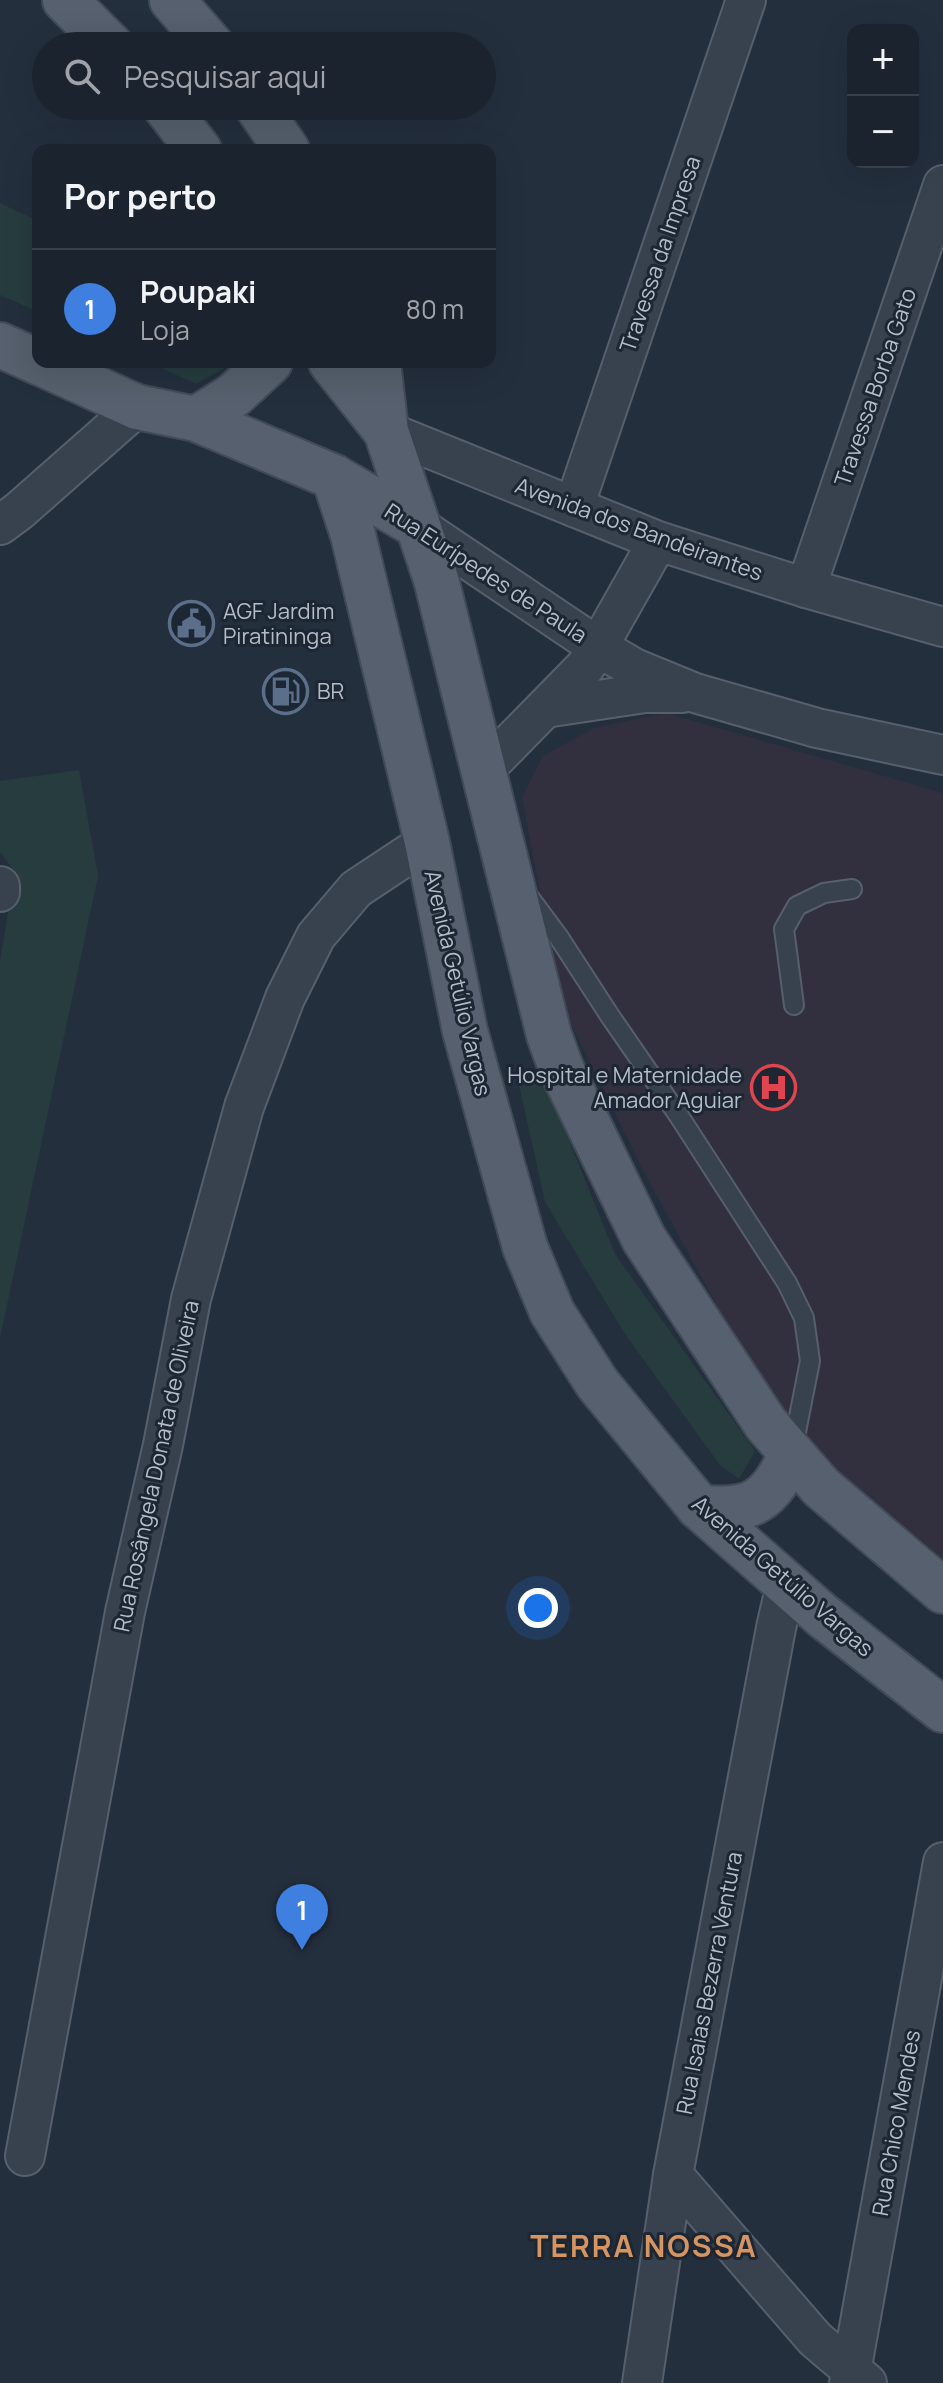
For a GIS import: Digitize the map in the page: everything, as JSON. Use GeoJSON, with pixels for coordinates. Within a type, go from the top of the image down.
{"type":"FeatureCollection","features":[{"type":"Feature","properties":{"kind":"main road"},"geometry":{"type":"LineString","coordinates":[[65,0],[97,32]]}},
{"type":"Feature","properties":{"kind":"main road"},"geometry":{"type":"LineString","coordinates":[[172,0],[200,32]]}},
{"type":"Feature","properties":{"kind":"main road"},"geometry":{"type":"LineString","coordinates":[[176,120],[194,144]]}},
{"type":"Feature","properties":{"kind":"main road"},"geometry":{"type":"LineString","coordinates":[[267,120],[283,144]]}},
{"type":"Feature","properties":{"kind":"main road","name":"Rua Eurípedes de Paula"},"geometry":{"type":"LineString","coordinates":[[0,345],[32,359]]}},
{"type":"Feature","properties":{"kind":"main road","name":"Rua Eurípedes de Paula"},"geometry":{"type":"LineString","coordinates":[[51,368],[137,407],[196,419],[334,477],[418,526]]}},
{"type":"Feature","properties":{"kind":"main road"},"geometry":{"type":"LineString","coordinates":[[196,419],[234,395],[263,368]]}},
{"type":"Feature","properties":{"kind":"main road"},"geometry":{"type":"LineString","coordinates":[[336,368],[386,431]]}},
{"type":"Feature","properties":{"kind":"main road"},"geometry":{"type":"LineString","coordinates":[[379,368],[386,431],[436,579],[549,1035],[561,1068],[644,1239],[766,1424],[821,1487],[943,1591]]}},
{"type":"Feature","properties":{"kind":"main road","name":"Avenida Getúlio Vargas"},"geometry":{"type":"LineString","coordinates":[[334,477],[353,535],[427,842],[465,1031],[530,1260],[552,1312],[597,1383],[699,1507],[786,1584],[943,1710]]}},
{"type":"Feature","properties":{"kind":"main road"},"geometry":{"type":"LineString","coordinates":[[699,1507],[727,1510],[746,1507],[766,1495],[781,1477],[791,1454]]}},
{"type":"Feature","properties":{"kind":"street","name":"Travessa da Impresa"},"geometry":{"type":"LineString","coordinates":[[574,507],[746,0]]}},
{"type":"Feature","properties":{"kind":"street","name":"Travessa Borba Gato"},"geometry":{"type":"LineString","coordinates":[[806,588],[943,185]]}},
{"type":"Feature","properties":{"kind":"street"},"geometry":{"type":"LineString","coordinates":[[0,525],[137,407]]}},
{"type":"Feature","properties":{"kind":"street","name":"Avenida dos Bandeirantes"},"geometry":{"type":"LineString","coordinates":[[386,431],[658,541],[943,627]]}},
{"type":"Feature","properties":{"kind":"street","name":"Rua Eurípedes de Paula"},"geometry":{"type":"LineString","coordinates":[[418,526],[634,668],[695,693],[817,728],[943,755]]}},
{"type":"Feature","properties":{"kind":"street"},"geometry":{"type":"LineString","coordinates":[[484,770],[585,667],[658,541]]}},
{"type":"Feature","properties":{"kind":"street"},"geometry":{"type":"LineString","coordinates":[[545,708],[645,693],[695,693]]}},
{"type":"Feature","properties":{"kind":"street","name":"Rua Rosângela Donata de Oliveira"},"geometry":{"type":"LineString","coordinates":[[25,2156],[125,1612],[163,1445],[191,1299],[244,1107],[285,998],[316,936],[356,889],[427,842]]}},
{"type":"Feature","properties":{"kind":"street","name":"Rua Isaias Bezerra Ventura"},"geometry":{"type":"LineString","coordinates":[[642,2383],[673,2175],[786,1584]]}},
{"type":"Feature","properties":{"kind":"street","name":"Rua Chico Mendes"},"geometry":{"type":"LineString","coordinates":[[856,2379],[943,1862]]}},
{"type":"Feature","properties":{"kind":"street"},"geometry":{"type":"LineString","coordinates":[[673,2175],[815,2339],[856,2379]]}},
{"type":"Feature","properties":{"kind":"lane"},"geometry":{"type":"LineString","coordinates":[[509,871],[558,936],[738,1204],[787,1283],[804,1318],[810,1361],[791,1454]]}},
{"type":"Feature","properties":{"kind":"lane"},"geometry":{"type":"LineString","coordinates":[[794,1005],[784,929],[797,906],[824,893],[852,889]]}},
{"type":"Feature","properties":{"kind":"shaded area","name":"Hospital e Maternidade Amador Aguiar"},"geometry":{"type":"Polygon","coordinates":[[[666,713],[943,793],[943,1564],[855,1488],[760,1384],[645,1174],[561,1003],[522,798],[543,756],[594,728],[666,713]]]}},
{"type":"Feature","properties":{"kind":"green space"},"geometry":{"type":"Polygon","coordinates":[[[0,203],[32,218],[32,309],[0,295],[0,203]]]}},
{"type":"Feature","properties":{"kind":"green space"},"geometry":{"type":"Polygon","coordinates":[[[161,368],[225,368],[196,384],[161,368]]]}},
{"type":"Feature","properties":{"kind":"green space"},"geometry":{"type":"Polygon","coordinates":[[[79,770],[98,876],[0,1338],[0,961],[15,872],[0,852],[0,781],[79,770]]]}},
{"type":"Feature","properties":{"kind":"green space"},"geometry":{"type":"Polygon","coordinates":[[[543,1076],[615,1254],[755,1451],[739,1479],[720,1465],[625,1334],[545,1202],[519,1085],[543,1076]]]}},
{"type":"Feature","properties":{"kind":"place","name":"AGF Jardim Piratininga"},"geometry":{"type":"Point","coordinates":[192,624]}},
{"type":"Feature","properties":{"kind":"place","name":"BR"},"geometry":{"type":"Point","coordinates":[286,691]}},
{"type":"Feature","properties":{"kind":"place","name":"Hospital e Maternidade Amador Aguiar"},"geometry":{"type":"Point","coordinates":[773,1088]}},
{"type":"Feature","properties":{"kind":"place","name":"Poupaki"},"geometry":{"type":"Point","coordinates":[302,1950]}},
{"type":"Feature","properties":{"kind":"district","name":"TERRA NOSSA"},"geometry":{"type":"Point","coordinates":[644,2245]}}]}
